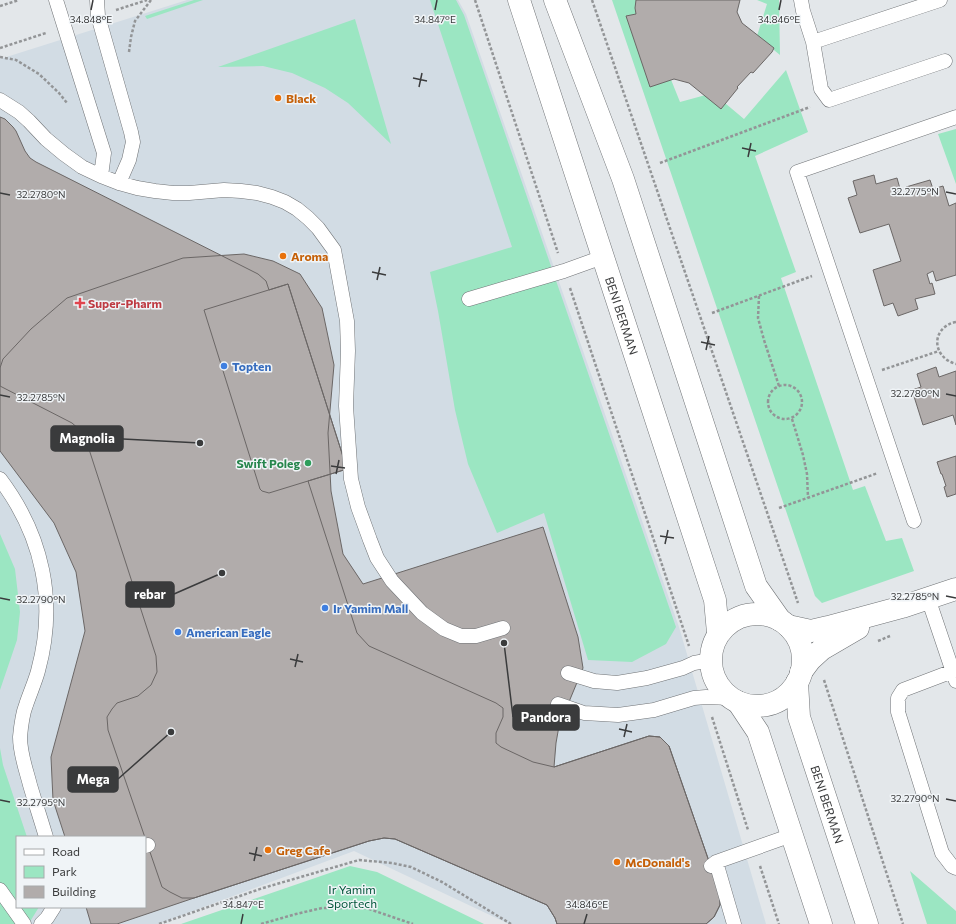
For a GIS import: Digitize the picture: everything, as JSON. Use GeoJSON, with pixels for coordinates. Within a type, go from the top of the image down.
{"type":"FeatureCollection","features":[{"type":"Feature","properties":{"kind":"street","name":"BENI BERMAN"},"geometry":{"type":"LineString","coordinates":[[519,0],[715,600],[718,633]]}},
{"type":"Feature","properties":{"kind":"street"},"geometry":{"type":"LineString","coordinates":[[558,5],[623,179],[756,586],[792,625],[801,647],[803,659],[799,677]]}},
{"type":"Feature","properties":{"kind":"street"},"geometry":{"type":"LineString","coordinates":[[821,924],[758,732],[734,700],[720,688],[703,662],[713,646],[718,633],[728,624],[740,617],[754,614],[767,615],[811,631],[828,628],[902,607],[956,589]]}},
{"type":"Feature","properties":{"kind":"street"},"geometry":{"type":"LineString","coordinates":[[734,700],[751,706],[765,705],[778,701],[789,693],[810,660],[822,649],[862,625],[902,607]]}},
{"type":"Feature","properties":{"kind":"street","name":"BENI BERMAN"},"geometry":{"type":"LineString","coordinates":[[799,677],[799,717],[867,924]]}},
{"type":"Feature","properties":{"kind":"lane"},"geometry":{"type":"LineString","coordinates":[[56,0],[58,1],[104,153],[100,176]]}},
{"type":"Feature","properties":{"kind":"lane"},"geometry":{"type":"LineString","coordinates":[[97,0],[98,16],[130,126],[133,142],[129,160],[119,183]]}},
{"type":"Feature","properties":{"kind":"lane"},"geometry":{"type":"LineString","coordinates":[[801,0],[803,12],[813,42],[821,89],[829,100],[945,61]]}},
{"type":"Feature","properties":{"kind":"lane"},"geometry":{"type":"LineString","coordinates":[[813,42],[940,0]]}},
{"type":"Feature","properties":{"kind":"lane"},"geometry":{"type":"LineString","coordinates":[[0,100],[20,112],[46,139],[64,154],[82,167],[100,176],[138,188],[173,193],[224,190],[258,193],[285,202],[297,209],[318,228],[334,250],[347,321],[348,351],[346,406],[351,479],[358,507],[377,558],[392,581],[422,613],[444,629],[462,636],[476,636],[503,628]]}},
{"type":"Feature","properties":{"kind":"lane"},"geometry":{"type":"LineString","coordinates":[[914,521],[797,172],[956,117]]}},
{"type":"Feature","properties":{"kind":"lane"},"geometry":{"type":"LineString","coordinates":[[469,299],[564,271],[603,257]]}},
{"type":"Feature","properties":{"kind":"lane"},"geometry":{"type":"LineString","coordinates":[[0,479],[28,524],[37,547],[47,595],[47,619],[44,645],[38,672],[22,718],[20,739],[22,758],[46,836]]}},
{"type":"Feature","properties":{"kind":"lane"},"geometry":{"type":"LineString","coordinates":[[928,598],[954,676],[903,690],[898,698],[898,712],[942,853],[952,866],[956,868]]}},
{"type":"Feature","properties":{"kind":"lane"},"geometry":{"type":"LineString","coordinates":[[568,673],[594,681],[617,682],[647,678],[703,662]]}},
{"type":"Feature","properties":{"kind":"lane"},"geometry":{"type":"LineString","coordinates":[[558,704],[584,713],[618,715],[654,710],[694,698],[706,697],[734,700]]}},
{"type":"Feature","properties":{"kind":"lane"},"geometry":{"type":"LineString","coordinates":[[734,924],[713,864],[792,835]]}},
{"type":"Feature","properties":{"kind":"lane"},"geometry":{"type":"LineString","coordinates":[[0,890],[24,924]]}},
{"type":"Feature","properties":{"kind":"lane"},"geometry":{"type":"LineString","coordinates":[[41,924],[53,908]]}},
{"type":"Feature","properties":{"kind":"path"},"geometry":{"type":"LineString","coordinates":[[0,6],[19,0]]}},
{"type":"Feature","properties":{"kind":"path"},"geometry":{"type":"LineString","coordinates":[[128,57],[135,21],[151,0]]}},
{"type":"Feature","properties":{"kind":"path"},"geometry":{"type":"LineString","coordinates":[[475,0],[564,271],[703,662]]}},
{"type":"Feature","properties":{"kind":"path"},"geometry":{"type":"LineString","coordinates":[[592,0],[792,625]]}},
{"type":"Feature","properties":{"kind":"path"},"geometry":{"type":"LineString","coordinates":[[0,57],[16,60],[39,74],[59,93],[68,105]]}},
{"type":"Feature","properties":{"kind":"path"},"geometry":{"type":"LineString","coordinates":[[660,163],[829,100]]}},
{"type":"Feature","properties":{"kind":"path"},"geometry":{"type":"LineString","coordinates":[[712,313],[830,270]]}},
{"type":"Feature","properties":{"kind":"path"},"geometry":{"type":"LineString","coordinates":[[758,296],[758,318],[779,386]]}},
{"type":"Feature","properties":{"kind":"path"},"geometry":{"type":"LineString","coordinates":[[956,322],[945,327],[938,336],[939,351],[948,362],[956,364]]}},
{"type":"Feature","properties":{"kind":"path"},"geometry":{"type":"LineString","coordinates":[[865,376],[939,351]]}},
{"type":"Feature","properties":{"kind":"path"},"geometry":{"type":"LineString","coordinates":[[785,385],[794,388],[802,396],[800,411],[792,419],[786,420],[779,418],[770,411],[768,399],[770,394],[779,386],[785,385]]}},
{"type":"Feature","properties":{"kind":"path"},"geometry":{"type":"LineString","coordinates":[[792,419],[804,455],[807,474],[808,498]]}},
{"type":"Feature","properties":{"kind":"path"},"geometry":{"type":"LineString","coordinates":[[779,508],[896,467]]}},
{"type":"Feature","properties":{"kind":"path"},"geometry":{"type":"LineString","coordinates":[[872,643],[893,635]]}},
{"type":"Feature","properties":{"kind":"path"},"geometry":{"type":"LineString","coordinates":[[816,655],[903,924]]}},
{"type":"Feature","properties":{"kind":"path"},"geometry":{"type":"LineString","coordinates":[[706,697],[779,924]]}},
{"type":"Feature","properties":{"kind":"path"},"geometry":{"type":"LineString","coordinates":[[159,924],[263,888],[359,860],[392,863],[411,867],[442,882],[511,924]]}},
{"type":"Feature","properties":{"kind":"path"},"geometry":{"type":"LineString","coordinates":[[261,924],[322,908],[366,908],[413,924]]}},
{"type":"Feature","properties":{"kind":"shaded area"},"geometry":{"type":"Polygon","coordinates":[[[187,0],[458,0],[466,14],[679,627],[766,924],[509,924],[354,851],[158,924],[0,924],[0,59],[187,0]]]}},
{"type":"Feature","properties":{"kind":"green space"},"geometry":{"type":"Polygon","coordinates":[[[194,0],[203,0],[147,19],[145,16],[194,0]]]}},
{"type":"Feature","properties":{"kind":"green space"},"geometry":{"type":"Polygon","coordinates":[[[430,0],[456,0],[464,15],[676,627],[666,644],[632,662],[588,660],[544,513],[497,533],[468,464],[455,410],[430,272],[512,247],[430,0]]]}},
{"type":"Feature","properties":{"kind":"green space"},"geometry":{"type":"Polygon","coordinates":[[[612,0],[673,0],[649,25],[680,102],[713,93],[744,119],[786,70],[808,132],[755,156],[796,272],[781,278],[853,490],[865,486],[886,541],[902,538],[914,571],[822,603],[815,596],[612,0]]]}},
{"type":"Feature","properties":{"kind":"green space"},"geometry":{"type":"Polygon","coordinates":[[[757,0],[779,0],[780,55],[757,36],[767,4],[757,0]]]}},
{"type":"Feature","properties":{"kind":"green space"},"geometry":{"type":"Polygon","coordinates":[[[355,19],[391,144],[348,103],[325,88],[292,73],[263,66],[218,67],[355,19]]]}},
{"type":"Feature","properties":{"kind":"green space"},"geometry":{"type":"Polygon","coordinates":[[[956,129],[956,184],[938,134],[956,129]]]}},
{"type":"Feature","properties":{"kind":"green space"},"geometry":{"type":"Polygon","coordinates":[[[0,534],[15,569],[20,612],[17,640],[0,690],[0,534]]]}},
{"type":"Feature","properties":{"kind":"green space"},"geometry":{"type":"Polygon","coordinates":[[[0,748],[3,765],[27,836],[16,836],[16,908],[38,908],[31,920],[23,924],[0,924],[0,748]]]}},
{"type":"Feature","properties":{"kind":"green space","name":"Ir Yamim Sportech"},"geometry":{"type":"Polygon","coordinates":[[[350,866],[377,872],[484,924],[181,924],[350,866]]]}},
{"type":"Feature","properties":{"kind":"green space"},"geometry":{"type":"Polygon","coordinates":[[[910,871],[956,911],[956,924],[927,924],[910,871]]]}},
{"type":"Feature","properties":{"kind":"building"},"geometry":{"type":"Polygon","coordinates":[[[636,0],[740,0],[737,12],[742,23],[774,48],[753,73],[751,72],[737,87],[738,88],[721,109],[689,83],[674,79],[650,87],[626,16],[636,14],[636,0]]]}},
{"type":"Feature","properties":{"kind":"building","name":"Ir Yamim Mall"},"geometry":{"type":"Polygon","coordinates":[[[0,117],[5,119],[13,127],[25,151],[30,158],[36,162],[258,274],[266,281],[269,290],[288,284],[347,469],[308,481],[357,633],[369,646],[496,703],[503,708],[503,717],[496,733],[496,743],[501,747],[533,762],[554,767],[649,736],[660,737],[669,746],[720,893],[720,905],[714,917],[706,924],[557,924],[547,905],[395,839],[384,838],[369,841],[194,898],[182,898],[162,887],[146,840],[146,836],[144,836],[108,730],[107,717],[117,703],[138,696],[151,685],[157,672],[156,656],[86,440],[80,430],[72,423],[0,386],[0,117]]]}},
{"type":"Feature","properties":{"kind":"building"},"geometry":{"type":"Polygon","coordinates":[[[874,175],[876,184],[897,178],[902,196],[908,194],[906,187],[930,180],[933,189],[943,186],[949,206],[956,203],[956,275],[936,281],[933,271],[927,274],[930,284],[932,283],[935,294],[915,299],[918,309],[898,316],[893,303],[884,306],[873,270],[901,261],[889,224],[860,233],[848,198],[857,195],[853,181],[874,175]]]}},
{"type":"Feature","properties":{"kind":"building","name":"Ir Yamim Mall"},"geometry":{"type":"Polygon","coordinates":[[[244,254],[273,261],[300,274],[322,308],[334,365],[328,433],[331,491],[343,554],[363,584],[543,527],[578,637],[583,668],[559,726],[554,767],[649,736],[660,737],[669,746],[720,893],[720,905],[714,917],[706,924],[557,924],[547,905],[395,839],[384,838],[369,841],[117,924],[91,924],[86,908],[146,908],[146,836],[65,836],[53,800],[51,757],[85,631],[76,572],[54,523],[0,451],[0,368],[3,359],[31,329],[67,298],[183,258],[244,254]]]}},
{"type":"Feature","properties":{"kind":"building"},"geometry":{"type":"Polygon","coordinates":[[[288,284],[347,469],[269,493],[260,489],[204,310],[288,284]]]}},
{"type":"Feature","properties":{"kind":"building"},"geometry":{"type":"Polygon","coordinates":[[[936,367],[939,377],[956,371],[956,425],[953,415],[923,425],[912,390],[921,387],[917,374],[936,367]]]}},
{"type":"Feature","properties":{"kind":"building"},"geometry":{"type":"Polygon","coordinates":[[[956,456],[956,494],[947,497],[944,487],[946,486],[937,462],[956,456]]]}},
{"type":"Feature","properties":{"kind":"place","name":"Black"},"geometry":{"type":"Point","coordinates":[278,98]}},
{"type":"Feature","properties":{"kind":"place","name":"Aroma"},"geometry":{"type":"Point","coordinates":[283,256]}},
{"type":"Feature","properties":{"kind":"place","name":"Super-Pharm"},"geometry":{"type":"Point","coordinates":[80,303]}},
{"type":"Feature","properties":{"kind":"place","name":"Topten"},"geometry":{"type":"Point","coordinates":[224,366]}},
{"type":"Feature","properties":{"kind":"place","name":"Magnolia"},"geometry":{"type":"Point","coordinates":[200,443]}},
{"type":"Feature","properties":{"kind":"place","name":"Swift Poleg"},"geometry":{"type":"Point","coordinates":[308,463]}},
{"type":"Feature","properties":{"kind":"place","name":"rebar"},"geometry":{"type":"Point","coordinates":[222,573]}},
{"type":"Feature","properties":{"kind":"place","name":"Ir Yamim Mall"},"geometry":{"type":"Point","coordinates":[325,608]}},
{"type":"Feature","properties":{"kind":"place","name":"American Eagle"},"geometry":{"type":"Point","coordinates":[178,632]}},
{"type":"Feature","properties":{"kind":"place","name":"Pandora"},"geometry":{"type":"Point","coordinates":[504,643]}},
{"type":"Feature","properties":{"kind":"place","name":"Mega"},"geometry":{"type":"Point","coordinates":[171,732]}},
{"type":"Feature","properties":{"kind":"place","name":"Greg Cafe"},"geometry":{"type":"Point","coordinates":[268,850]}},
{"type":"Feature","properties":{"kind":"place","name":"McDonald's"},"geometry":{"type":"Point","coordinates":[617,862]}}]}
